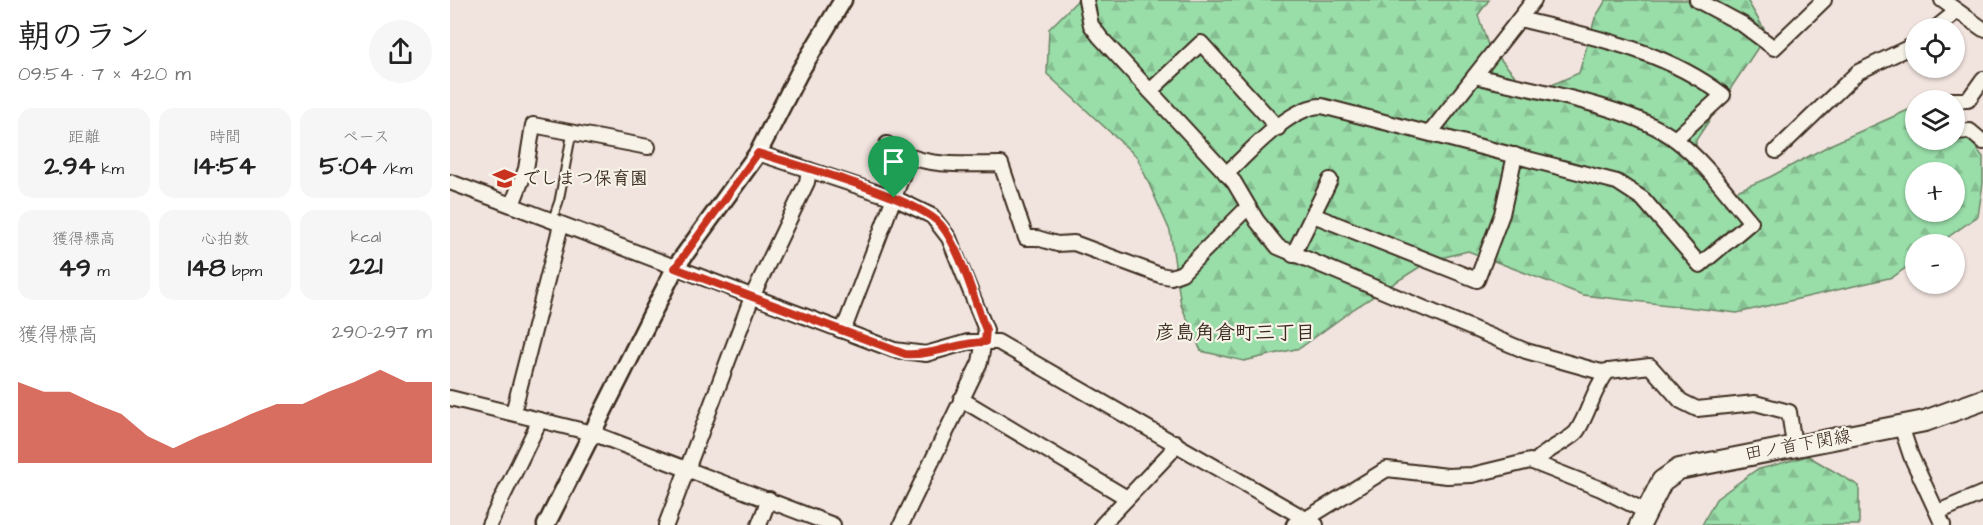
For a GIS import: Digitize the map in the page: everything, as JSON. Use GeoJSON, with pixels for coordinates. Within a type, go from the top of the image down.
{"type":"FeatureCollection","features":[{"type":"Feature","properties":{"kind":"main road","name":"田ノ首下関線"},"geometry":{"type":"LineString","coordinates":[[1643,518],[1662,482],[1672,472],[1693,465],[1901,426],[1954,412],[1983,400]]}},
{"type":"Feature","properties":{"kind":"street"},"geometry":{"type":"LineString","coordinates":[[546,525],[675,268],[758,153],[799,73],[843,0]]}},
{"type":"Feature","properties":{"kind":"street"},"geometry":{"type":"LineString","coordinates":[[1086,0],[1091,25],[1241,191],[1248,207],[1278,247],[1526,351],[1569,364],[1608,371],[1650,366],[1681,401],[1697,409],[1755,403],[1777,407],[1789,412],[1794,446]]}},
{"type":"Feature","properties":{"kind":"street"},"geometry":{"type":"LineString","coordinates":[[1430,133],[1534,0]]}},
{"type":"Feature","properties":{"kind":"street"},"geometry":{"type":"LineString","coordinates":[[1697,0],[1742,24],[1774,48],[1824,0]]}},
{"type":"Feature","properties":{"kind":"street"},"geometry":{"type":"LineString","coordinates":[[1942,0],[1981,25]]}},
{"type":"Feature","properties":{"kind":"street"},"geometry":{"type":"LineString","coordinates":[[1948,18],[1957,11]]}},
{"type":"Feature","properties":{"kind":"street"},"geometry":{"type":"LineString","coordinates":[[1520,19],[1665,59],[1703,79],[1723,95],[1675,139]]}},
{"type":"Feature","properties":{"kind":"street"},"geometry":{"type":"LineString","coordinates":[[1150,90],[1201,43],[1278,128]]}},
{"type":"Feature","properties":{"kind":"street"},"geometry":{"type":"LineString","coordinates":[[1776,151],[1858,72],[1905,49]]}},
{"type":"Feature","properties":{"kind":"street"},"geometry":{"type":"LineString","coordinates":[[1226,174],[1300,111],[1311,106],[1322,106],[1602,177],[1630,189],[1652,208],[1700,265],[1751,222],[1703,166],[1675,139],[1627,115],[1475,76]]}},
{"type":"Feature","properties":{"kind":"street"},"geometry":{"type":"LineString","coordinates":[[1965,100],[1968,100],[1983,79]]}},
{"type":"Feature","properties":{"kind":"street"},"geometry":{"type":"LineString","coordinates":[[512,205],[526,169],[533,125],[648,147]]}},
{"type":"Feature","properties":{"kind":"street"},"geometry":{"type":"LineString","coordinates":[[1965,131],[1970,131],[1983,142]]}},
{"type":"Feature","properties":{"kind":"street"},"geometry":{"type":"LineString","coordinates":[[887,144],[909,158],[948,164],[1001,164],[1026,238],[1038,238],[1057,244],[1074,243],[1171,277],[1182,273],[1248,207]]}},
{"type":"Feature","properties":{"kind":"street"},"geometry":{"type":"LineString","coordinates":[[758,153],[894,198],[925,212],[943,227],[986,330],[980,362],[901,525]]}},
{"type":"Feature","properties":{"kind":"street"},"geometry":{"type":"LineString","coordinates":[[1313,215],[1477,280],[1503,213],[1515,155]]}},
{"type":"Feature","properties":{"kind":"street"},"geometry":{"type":"LineString","coordinates":[[840,330],[847,321],[909,158]]}},
{"type":"Feature","properties":{"kind":"street"},"geometry":{"type":"LineString","coordinates":[[666,525],[752,297],[807,182],[809,170]]}},
{"type":"Feature","properties":{"kind":"street"},"geometry":{"type":"LineString","coordinates":[[1293,255],[1330,180]]}},
{"type":"Feature","properties":{"kind":"street"},"geometry":{"type":"LineString","coordinates":[[450,182],[905,354],[926,354],[968,342],[999,342],[1175,442],[1306,523],[1387,469],[1461,476],[1482,474],[1535,462],[1544,451],[1576,433],[1593,393],[1608,371]]}},
{"type":"Feature","properties":{"kind":"street"},"geometry":{"type":"LineString","coordinates":[[513,413],[556,223]]}},
{"type":"Feature","properties":{"kind":"street"},"geometry":{"type":"LineString","coordinates":[[450,398],[592,434],[833,525]]}},
{"type":"Feature","properties":{"kind":"street"},"geometry":{"type":"LineString","coordinates":[[961,399],[1127,498]]}},
{"type":"Feature","properties":{"kind":"street"},"geometry":{"type":"LineString","coordinates":[[489,525],[540,420]]}},
{"type":"Feature","properties":{"kind":"street"},"geometry":{"type":"LineString","coordinates":[[1901,426],[1911,456],[1940,519],[1983,493]]}},
{"type":"Feature","properties":{"kind":"street"},"geometry":{"type":"LineString","coordinates":[[1102,525],[1170,453],[1175,442]]}},
{"type":"Feature","properties":{"kind":"street"},"geometry":{"type":"LineString","coordinates":[[1535,462],[1643,518]]}},
{"type":"Feature","properties":{"kind":"street"},"geometry":{"type":"LineString","coordinates":[[759,525],[768,499]]}},
{"type":"Feature","properties":{"kind":"lane"},"geometry":{"type":"LineString","coordinates":[[556,223],[572,132]]}},
{"type":"Feature","properties":{"kind":"green space"},"geometry":{"type":"Polygon","coordinates":[[[1078,0],[1489,0],[1478,15],[1488,45],[1531,94],[1579,73],[1595,18],[1606,0],[1747,0],[1767,34],[1696,140],[1696,172],[1725,196],[1770,177],[1832,144],[1905,111],[1905,150],[1965,150],[1965,133],[1983,157],[1983,183],[1978,216],[1952,234],[1905,234],[1905,268],[1893,277],[1737,313],[1583,295],[1468,251],[1429,261],[1355,308],[1300,348],[1244,361],[1201,351],[1181,305],[1170,231],[1137,157],[1047,74],[1049,29],[1078,0]]]}},
{"type":"Feature","properties":{"kind":"green space"},"geometry":{"type":"Polygon","coordinates":[[[1808,456],[1859,486],[1859,525],[1702,525],[1716,499],[1756,470],[1808,456]]]}},
{"type":"Feature","properties":{"kind":"place","name":"でしまつ保育園"},"geometry":{"type":"Point","coordinates":[504,178]}},
{"type":"Feature","properties":{"kind":"district","name":"彦島角倉町三丁目"},"geometry":{"type":"Point","coordinates":[1235,333]}},
{"type":"Feature","properties":{"kind":"route"},"geometry":{"type":"LineString","coordinates":[[758,153],[894,198],[932,216],[943,227],[986,330],[985,342],[968,342],[926,354],[905,354],[675,268],[758,153]]}}]}
